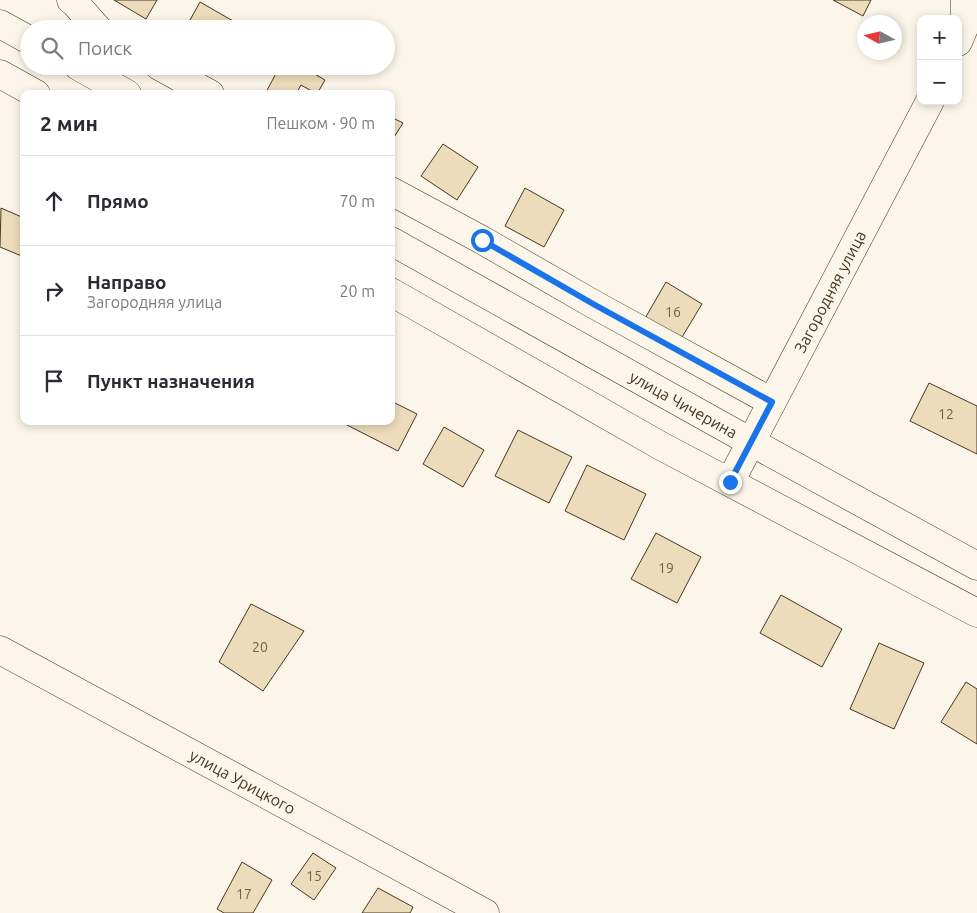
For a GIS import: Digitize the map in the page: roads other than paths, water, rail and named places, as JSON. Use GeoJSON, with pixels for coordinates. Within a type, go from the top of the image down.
{"type":"FeatureCollection","features":[{"type":"Feature","properties":{"kind":"street"},"geometry":{"type":"LineString","coordinates":[[71,0],[90,20]]}},
{"type":"Feature","properties":{"kind":"street"},"geometry":{"type":"LineString","coordinates":[[962,33],[964,28],[965,0]]}},
{"type":"Feature","properties":{"kind":"street"},"geometry":{"type":"LineString","coordinates":[[0,24],[20,35]]}},
{"type":"Feature","properties":{"kind":"street"},"geometry":{"type":"LineString","coordinates":[[0,74],[29,90]]}},
{"type":"Feature","properties":{"kind":"street"},"geometry":{"type":"LineString","coordinates":[[94,75],[120,90]]}},
{"type":"Feature","properties":{"kind":"street"},"geometry":{"type":"LineString","coordinates":[[175,75],[203,90]]}},
{"type":"Feature","properties":{"kind":"street","name":"Загородняя улица"},"geometry":{"type":"LineString","coordinates":[[730,482],[928,105]]}},
{"type":"Feature","properties":{"kind":"street"},"geometry":{"type":"LineString","coordinates":[[395,193],[772,402]]}},
{"type":"Feature","properties":{"kind":"street","name":"улица Чичерина"},"geometry":{"type":"LineString","coordinates":[[395,243],[977,566]]}},
{"type":"Feature","properties":{"kind":"street"},"geometry":{"type":"LineString","coordinates":[[395,294],[652,441],[977,612]]}},
{"type":"Feature","properties":{"kind":"street","name":"улица Урицкого"},"geometry":{"type":"LineString","coordinates":[[0,650],[485,913]]}}]}
